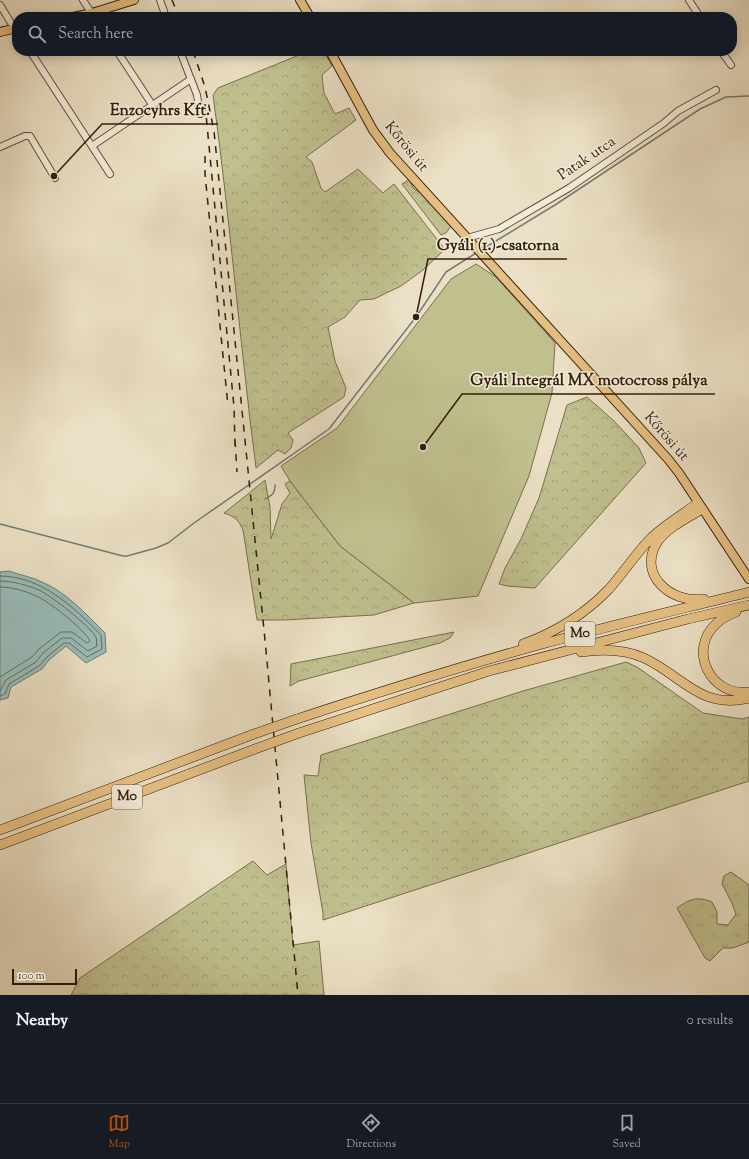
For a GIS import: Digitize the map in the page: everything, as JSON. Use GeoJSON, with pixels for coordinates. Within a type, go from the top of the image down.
{"type":"FeatureCollection","features":[{"type":"Feature","properties":{"kind":"highway"},"geometry":{"type":"LineString","coordinates":[[700,506],[670,529],[660,539],[653,554],[652,563],[654,574],[662,587],[670,593],[678,596],[697,600],[722,596],[729,597]]}},
{"type":"Feature","properties":{"kind":"highway"},"geometry":{"type":"LineString","coordinates":[[488,660],[504,651],[564,626],[581,614],[610,588],[663,527],[700,506]]}},
{"type":"Feature","properties":{"kind":"highway","name":"M0"},"geometry":{"type":"LineString","coordinates":[[0,830],[254,734],[388,689],[598,630],[749,592]]}},
{"type":"Feature","properties":{"kind":"highway","name":"M0"},"geometry":{"type":"LineString","coordinates":[[0,845],[255,749],[390,703],[524,662],[688,619],[749,605]]}},
{"type":"Feature","properties":{"kind":"highway"},"geometry":{"type":"LineString","coordinates":[[749,609],[729,615],[718,622],[707,636],[703,651],[706,668],[718,684],[732,691],[749,692]]}},
{"type":"Feature","properties":{"kind":"highway"},"geometry":{"type":"LineString","coordinates":[[524,662],[538,661],[567,654],[595,650],[622,651],[649,660],[694,690],[708,697],[726,701],[736,701],[749,698]]}},
{"type":"Feature","properties":{"kind":"main road"},"geometry":{"type":"LineString","coordinates":[[101,12],[134,0]]}},
{"type":"Feature","properties":{"kind":"main road"},"geometry":{"type":"LineString","coordinates":[[300,0],[307,12]]}},
{"type":"Feature","properties":{"kind":"main road"},"geometry":{"type":"LineString","coordinates":[[0,32],[12,30]]}},
{"type":"Feature","properties":{"kind":"main road","name":"Kőrösi út"},"geometry":{"type":"LineString","coordinates":[[333,56],[382,143],[668,458],[749,579]]}},
{"type":"Feature","properties":{"kind":"street"},"geometry":{"type":"LineString","coordinates":[[83,0],[91,12]]}},
{"type":"Feature","properties":{"kind":"street"},"geometry":{"type":"LineString","coordinates":[[160,0],[164,12]]}},
{"type":"Feature","properties":{"kind":"street"},"geometry":{"type":"LineString","coordinates":[[689,0],[697,12]]}},
{"type":"Feature","properties":{"kind":"street"},"geometry":{"type":"LineString","coordinates":[[0,5],[12,24]]}},
{"type":"Feature","properties":{"kind":"street"},"geometry":{"type":"LineString","coordinates":[[33,56],[110,174]]}},
{"type":"Feature","properties":{"kind":"street"},"geometry":{"type":"LineString","coordinates":[[120,56],[153,106]]}},
{"type":"Feature","properties":{"kind":"street"},"geometry":{"type":"LineString","coordinates":[[182,56],[197,95],[200,114]]}},
{"type":"Feature","properties":{"kind":"street"},"geometry":{"type":"LineString","coordinates":[[725,56],[731,64]]}},
{"type":"Feature","properties":{"kind":"street"},"geometry":{"type":"LineString","coordinates":[[92,146],[192,79]]}},
{"type":"Feature","properties":{"kind":"street","name":"Patak utca"},"geometry":{"type":"LineString","coordinates":[[467,238],[499,229],[569,188],[664,123],[678,111],[716,90]]}},
{"type":"Feature","properties":{"kind":"street"},"geometry":{"type":"LineString","coordinates":[[0,147],[25,136],[30,136],[55,178]]}},
{"type":"Feature","properties":{"kind":"green space"},"geometry":{"type":"Polygon","coordinates":[[[297,56],[327,56],[332,66],[322,75],[324,93],[335,114],[349,108],[356,120],[306,157],[312,162],[321,188],[325,192],[358,169],[383,193],[394,184],[443,247],[442,252],[423,270],[401,286],[374,299],[360,300],[345,317],[328,327],[335,361],[346,388],[344,397],[288,433],[293,440],[291,448],[285,454],[278,450],[256,468],[225,188],[213,95],[218,88],[297,56]]]}},
{"type":"Feature","properties":{"kind":"green space"},"geometry":{"type":"Polygon","coordinates":[[[409,180],[414,189],[424,195],[451,226],[446,233],[441,235],[402,184],[409,180]]]}},
{"type":"Feature","properties":{"kind":"green space"},"geometry":{"type":"Polygon","coordinates":[[[476,264],[496,277],[555,343],[552,393],[529,476],[478,596],[414,603],[340,546],[290,481],[281,466],[337,428],[451,279],[476,264]]]}},
{"type":"Feature","properties":{"kind":"green space"},"geometry":{"type":"Polygon","coordinates":[[[587,397],[614,421],[639,448],[646,463],[535,588],[499,584],[505,568],[521,539],[539,498],[567,405],[587,397]]]}},
{"type":"Feature","properties":{"kind":"green space"},"geometry":{"type":"Polygon","coordinates":[[[265,480],[270,507],[271,539],[282,504],[290,493],[285,484],[290,481],[340,546],[414,603],[374,615],[257,620],[243,530],[236,519],[224,513],[265,480]]]}},
{"type":"Feature","properties":{"kind":"green space"},"geometry":{"type":"Polygon","coordinates":[[[454,632],[450,638],[440,643],[299,681],[290,686],[291,664],[454,632]]]}},
{"type":"Feature","properties":{"kind":"green space"},"geometry":{"type":"Polygon","coordinates":[[[626,662],[637,667],[703,713],[742,719],[749,717],[749,781],[323,920],[311,843],[304,775],[318,776],[321,755],[523,691],[626,662]]]}},
{"type":"Feature","properties":{"kind":"green space"},"geometry":{"type":"Polygon","coordinates":[[[253,861],[267,875],[286,864],[293,945],[319,941],[324,995],[71,995],[80,978],[253,861]]]}},
{"type":"Feature","properties":{"kind":"green space"},"geometry":{"type":"Polygon","coordinates":[[[731,872],[749,885],[749,942],[733,948],[723,948],[710,961],[705,958],[677,908],[694,899],[707,900],[712,902],[717,912],[717,924],[728,925],[736,914],[722,884],[724,876],[731,872]]]}},
{"type":"Feature","properties":{"kind":"water"},"geometry":{"type":"Polygon","coordinates":[[[9,571],[51,586],[68,598],[105,633],[106,652],[86,663],[66,646],[49,660],[42,669],[11,687],[8,698],[0,700],[0,572],[9,571]]]}},
{"type":"Feature","properties":{"kind":"waterway"},"geometry":{"type":"LineString","coordinates":[[481,250],[555,205],[700,109],[726,97],[749,96]]}},
{"type":"Feature","properties":{"kind":"waterway"},"geometry":{"type":"LineString","coordinates":[[0,524],[123,556],[156,548],[168,543],[194,523],[329,429],[416,317],[446,272],[476,253]]}},
{"type":"Feature","properties":{"kind":"waterway"},"geometry":{"type":"LineString","coordinates":[[265,499],[273,494],[275,485]]}},
{"type":"Feature","properties":{"kind":"railway"},"geometry":{"type":"LineString","coordinates":[[172,0],[177,12]]}},
{"type":"Feature","properties":{"kind":"railway"},"geometry":{"type":"LineString","coordinates":[[195,56],[205,87],[214,131],[265,640],[298,995]]}},
{"type":"Feature","properties":{"kind":"railway"},"geometry":{"type":"LineString","coordinates":[[205,104],[234,407],[235,446]]}},
{"type":"Feature","properties":{"kind":"railway"},"geometry":{"type":"LineString","coordinates":[[205,156],[205,174],[228,406]]}},
{"type":"Feature","properties":{"kind":"railway"},"geometry":{"type":"LineString","coordinates":[[235,440],[237,472]]}},
{"type":"Feature","properties":{"kind":"place","name":"Enzocyhrs Kft."},"geometry":{"type":"Point","coordinates":[54,176]}},
{"type":"Feature","properties":{"kind":"place","name":"Gyáli (1.)-csatorna"},"geometry":{"type":"Point","coordinates":[416,317]}},
{"type":"Feature","properties":{"kind":"place","name":"Gyáli Integrál MX motocross pálya"},"geometry":{"type":"Point","coordinates":[423,447]}}]}
